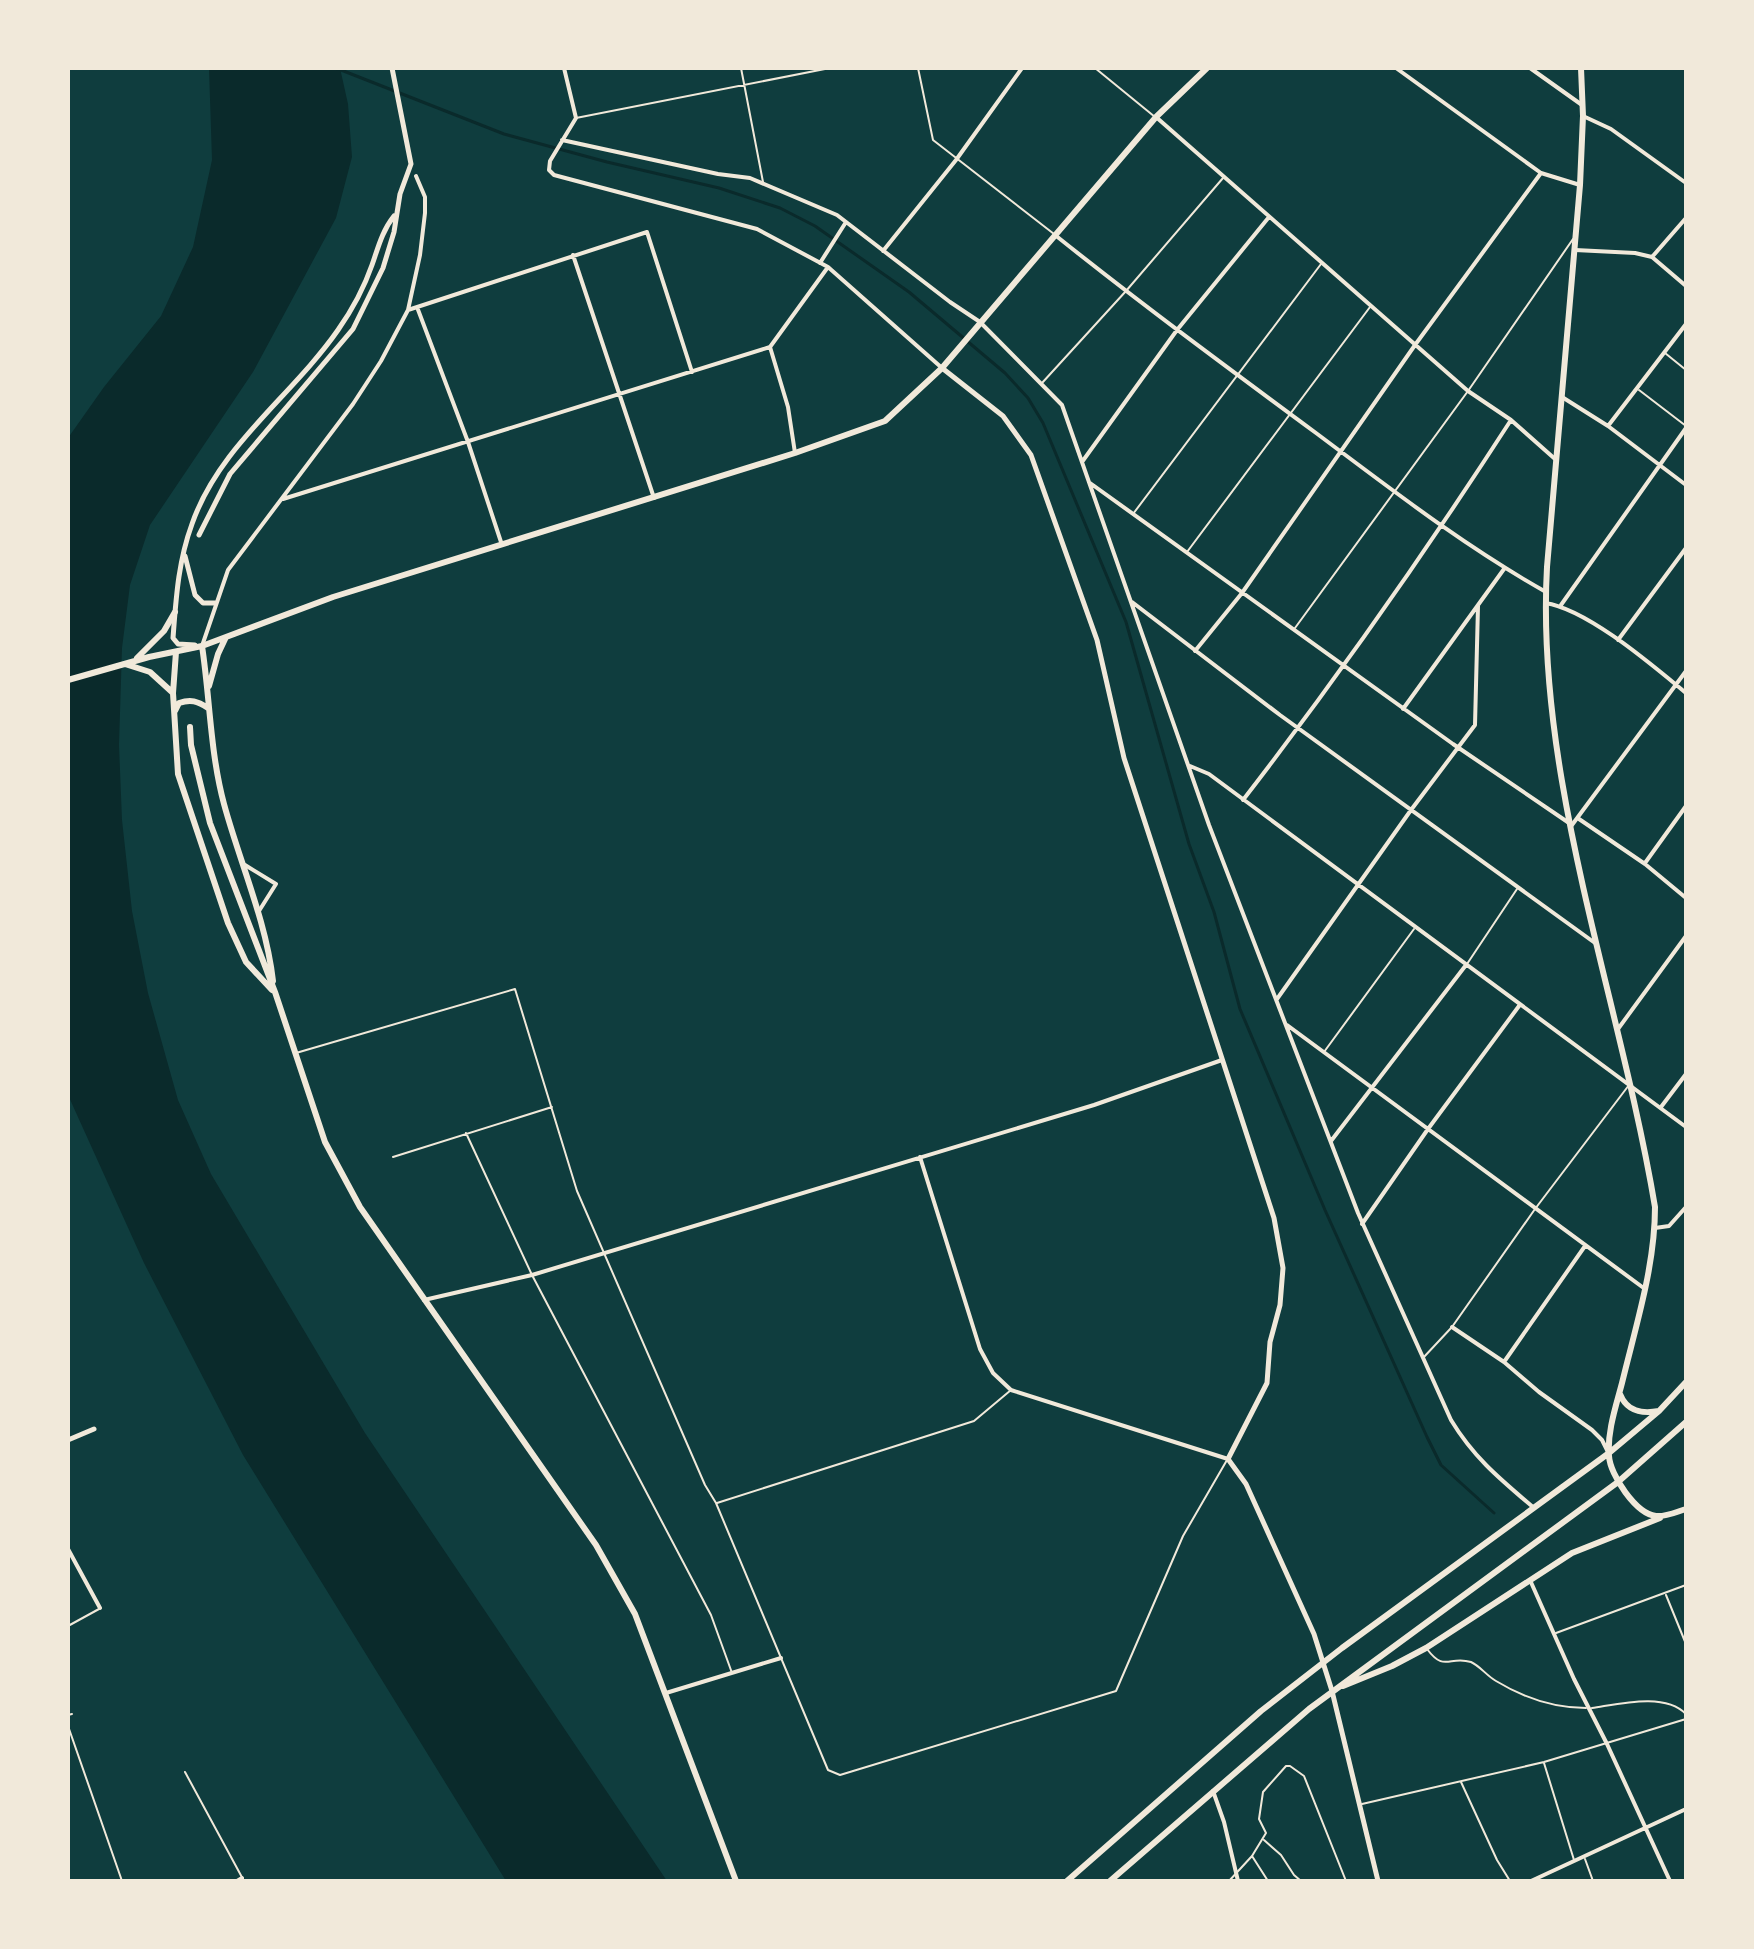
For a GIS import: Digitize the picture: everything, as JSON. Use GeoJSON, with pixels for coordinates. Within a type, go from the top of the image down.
{"type":"FeatureCollection","features":[{"type":"Feature","properties":{"kind":"main road"},"geometry":{"type":"LineString","coordinates":[[68,680],[124,663],[202,646],[333,597],[654,498],[885,421],[942,368],[1156,117],[1207,68]]}},
{"type":"Feature","properties":{"kind":"main road"},"geometry":{"type":"LineString","coordinates":[[1581,68],[1583,116],[1580,185],[1560,395],[1545,603],[1547,665],[1552,714],[1572,825],[1655,1207],[1655,1228],[1645,1289],[1619,1393],[1609,1453],[1613,1474],[1644,1512],[1668,1515]]}},
{"type":"Feature","properties":{"kind":"main road"},"geometry":{"type":"LineString","coordinates":[[133,662],[164,631],[175,612]]}},
{"type":"Feature","properties":{"kind":"main road"},"geometry":{"type":"LineString","coordinates":[[208,689],[226,637]]}},
{"type":"Feature","properties":{"kind":"main road"},"geometry":{"type":"LineString","coordinates":[[202,646],[208,708],[223,800],[270,951],[275,992]]}},
{"type":"Feature","properties":{"kind":"main road"},"geometry":{"type":"LineString","coordinates":[[176,652],[173,693],[178,774],[228,923],[246,962],[275,992]]}},
{"type":"Feature","properties":{"kind":"main road"},"geometry":{"type":"LineString","coordinates":[[124,663],[150,672],[173,693]]}},
{"type":"Feature","properties":{"kind":"main road"},"geometry":{"type":"LineString","coordinates":[[175,712],[179,703],[187,700],[196,700],[208,708]]}},
{"type":"Feature","properties":{"kind":"main road"},"geometry":{"type":"LineString","coordinates":[[190,727],[191,745],[210,823],[275,992],[325,1142],[360,1207],[596,1545],[635,1614],[736,1881]]}},
{"type":"Feature","properties":{"kind":"main road"},"geometry":{"type":"LineString","coordinates":[[1067,1881],[1261,1711],[1609,1453],[1659,1411],[1686,1382]]}},
{"type":"Feature","properties":{"kind":"main road"},"geometry":{"type":"LineString","coordinates":[[1619,1393],[1632,1410],[1659,1411]]}},
{"type":"Feature","properties":{"kind":"main road"},"geometry":{"type":"LineString","coordinates":[[1110,1881],[1332,1691],[1618,1482],[1686,1422]]}},
{"type":"Feature","properties":{"kind":"main road"},"geometry":{"type":"LineString","coordinates":[[1332,1691],[1426,1648],[1593,1542],[1686,1509]]}},
{"type":"Feature","properties":{"kind":"street"},"geometry":{"type":"LineString","coordinates":[[199,535],[230,474],[353,329],[367,305],[389,250],[395,215],[411,164],[392,68]]}},
{"type":"Feature","properties":{"kind":"street"},"geometry":{"type":"LineString","coordinates":[[564,68],[576,118],[550,161],[549,170],[558,177],[757,229],[828,267],[942,368],[1003,416],[1031,455],[1097,640],[1124,758],[1274,1218],[1283,1268],[1280,1305],[1270,1342],[1267,1383],[1228,1459]]}},
{"type":"Feature","properties":{"kind":"street"},"geometry":{"type":"LineString","coordinates":[[883,251],[956,160],[1022,68]]}},
{"type":"Feature","properties":{"kind":"street"},"geometry":{"type":"LineString","coordinates":[[1396,68],[1541,173],[1580,185]]}},
{"type":"Feature","properties":{"kind":"street"},"geometry":{"type":"LineString","coordinates":[[1530,68],[1582,105]]}},
{"type":"Feature","properties":{"kind":"street"},"geometry":{"type":"LineString","coordinates":[[1583,116],[1611,129],[1686,183]]}},
{"type":"Feature","properties":{"kind":"street"},"geometry":{"type":"LineString","coordinates":[[1156,117],[1468,391],[1511,420],[1555,459]]}},
{"type":"Feature","properties":{"kind":"street"},"geometry":{"type":"LineString","coordinates":[[562,140],[763,183],[807,200],[846,222],[980,322],[1062,405],[1188,765],[1362,1224],[1451,1420],[1467,1447],[1486,1468],[1534,1508]]}},
{"type":"Feature","properties":{"kind":"street"},"geometry":{"type":"LineString","coordinates":[[1195,651],[1242,593],[1415,345],[1541,173]]}},
{"type":"Feature","properties":{"kind":"street"},"geometry":{"type":"LineString","coordinates":[[395,215],[383,231],[357,299],[338,330],[221,467],[204,495],[183,551],[176,585],[175,642],[202,646],[228,570],[353,404],[381,361],[408,310],[425,213],[425,197],[416,176]]}},
{"type":"Feature","properties":{"kind":"street"},"geometry":{"type":"LineString","coordinates":[[1082,462],[1177,330],[1269,217]]}},
{"type":"Feature","properties":{"kind":"street"},"geometry":{"type":"LineString","coordinates":[[1652,257],[1686,218]]}},
{"type":"Feature","properties":{"kind":"street"},"geometry":{"type":"LineString","coordinates":[[820,263],[846,222]]}},
{"type":"Feature","properties":{"kind":"street"},"geometry":{"type":"LineString","coordinates":[[408,310],[647,232],[692,372]]}},
{"type":"Feature","properties":{"kind":"street"},"geometry":{"type":"LineString","coordinates":[[1055,235],[1441,527],[1504,569],[1546,592]]}},
{"type":"Feature","properties":{"kind":"street"},"geometry":{"type":"LineString","coordinates":[[1575,250],[1635,253],[1652,257],[1686,286]]}},
{"type":"Feature","properties":{"kind":"street"},"geometry":{"type":"LineString","coordinates":[[573,255],[654,498]]}},
{"type":"Feature","properties":{"kind":"street"},"geometry":{"type":"LineString","coordinates":[[283,500],[770,347],[828,267]]}},
{"type":"Feature","properties":{"kind":"street"},"geometry":{"type":"LineString","coordinates":[[417,307],[468,442],[502,545]]}},
{"type":"Feature","properties":{"kind":"street"},"geometry":{"type":"LineString","coordinates":[[1608,426],[1686,324]]}},
{"type":"Feature","properties":{"kind":"street"},"geometry":{"type":"LineString","coordinates":[[770,347],[788,407],[795,453]]}},
{"type":"Feature","properties":{"kind":"street"},"geometry":{"type":"LineString","coordinates":[[1560,395],[1608,426],[1686,485]]}},
{"type":"Feature","properties":{"kind":"street"},"geometry":{"type":"LineString","coordinates":[[1243,800],[1299,728],[1441,527],[1511,420]]}},
{"type":"Feature","properties":{"kind":"street"},"geometry":{"type":"LineString","coordinates":[[1561,605],[1686,427]]}},
{"type":"Feature","properties":{"kind":"street"},"geometry":{"type":"LineString","coordinates":[[1090,483],[1403,709],[1572,825],[1686,671]]}},
{"type":"Feature","properties":{"kind":"street"},"geometry":{"type":"LineString","coordinates":[[1618,640],[1686,548]]}},
{"type":"Feature","properties":{"kind":"street"},"geometry":{"type":"LineString","coordinates":[[183,551],[195,595],[203,603],[215,603]]}},
{"type":"Feature","properties":{"kind":"street"},"geometry":{"type":"LineString","coordinates":[[1403,709],[1504,569]]}},
{"type":"Feature","properties":{"kind":"street"},"geometry":{"type":"LineString","coordinates":[[1131,601],[1597,945]]}},
{"type":"Feature","properties":{"kind":"street"},"geometry":{"type":"LineString","coordinates":[[1545,603],[1561,605],[1618,640],[1686,693]]}},
{"type":"Feature","properties":{"kind":"street"},"geometry":{"type":"LineString","coordinates":[[1276,999],[1475,725],[1478,606]]}},
{"type":"Feature","properties":{"kind":"street"},"geometry":{"type":"LineString","coordinates":[[1188,765],[1209,774],[1686,1127]]}},
{"type":"Feature","properties":{"kind":"street"},"geometry":{"type":"LineString","coordinates":[[1645,864],[1686,806]]}},
{"type":"Feature","properties":{"kind":"street"},"geometry":{"type":"LineString","coordinates":[[1578,819],[1645,864],[1686,898]]}},
{"type":"Feature","properties":{"kind":"street"},"geometry":{"type":"LineString","coordinates":[[242,863],[276,884],[259,911]]}},
{"type":"Feature","properties":{"kind":"street"},"geometry":{"type":"LineString","coordinates":[[1617,1031],[1686,936]]}},
{"type":"Feature","properties":{"kind":"street"},"geometry":{"type":"LineString","coordinates":[[1330,1142],[1466,965]]}},
{"type":"Feature","properties":{"kind":"street"},"geometry":{"type":"LineString","coordinates":[[1362,1224],[1519,1006]]}},
{"type":"Feature","properties":{"kind":"street"},"geometry":{"type":"LineString","coordinates":[[1285,1023],[1645,1289]]}},
{"type":"Feature","properties":{"kind":"street"},"geometry":{"type":"LineString","coordinates":[[424,1300],[532,1275],[1094,1105],[1222,1060]]}},
{"type":"Feature","properties":{"kind":"street"},"geometry":{"type":"LineString","coordinates":[[1660,1107],[1686,1074]]}},
{"type":"Feature","properties":{"kind":"street"},"geometry":{"type":"LineString","coordinates":[[920,1157],[980,1349],[993,1373],[1011,1390],[1228,1459],[1248,1490],[1324,1662],[1378,1881]]}},
{"type":"Feature","properties":{"kind":"street"},"geometry":{"type":"LineString","coordinates":[[1655,1228],[1669,1226],[1686,1207]]}},
{"type":"Feature","properties":{"kind":"street"},"geometry":{"type":"LineString","coordinates":[[1504,1362],[1585,1246]]}},
{"type":"Feature","properties":{"kind":"street"},"geometry":{"type":"LineString","coordinates":[[1452,1327],[1504,1362],[1592,1430],[1609,1453]]}},
{"type":"Feature","properties":{"kind":"street"},"geometry":{"type":"LineString","coordinates":[[68,1440],[94,1429]]}},
{"type":"Feature","properties":{"kind":"street"},"geometry":{"type":"LineString","coordinates":[[68,1549],[100,1608]]}},
{"type":"Feature","properties":{"kind":"street"},"geometry":{"type":"LineString","coordinates":[[1530,1580],[1670,1881]]}},
{"type":"Feature","properties":{"kind":"street"},"geometry":{"type":"LineString","coordinates":[[666,1693],[781,1658]]}},
{"type":"Feature","properties":{"kind":"street"},"geometry":{"type":"LineString","coordinates":[[1213,1791],[1238,1881]]}},
{"type":"Feature","properties":{"kind":"street"},"geometry":{"type":"LineString","coordinates":[[1531,1881],[1686,1809]]}},
{"type":"Feature","properties":{"kind":"lane"},"geometry":{"type":"LineString","coordinates":[[741,68],[763,183]]}},
{"type":"Feature","properties":{"kind":"lane"},"geometry":{"type":"LineString","coordinates":[[576,118],[830,68]]}},
{"type":"Feature","properties":{"kind":"lane"},"geometry":{"type":"LineString","coordinates":[[918,68],[933,140],[1055,235]]}},
{"type":"Feature","properties":{"kind":"lane"},"geometry":{"type":"LineString","coordinates":[[1095,68],[1156,117]]}},
{"type":"Feature","properties":{"kind":"lane"},"geometry":{"type":"LineString","coordinates":[[1041,384],[1224,177]]}},
{"type":"Feature","properties":{"kind":"lane"},"geometry":{"type":"LineString","coordinates":[[1294,630],[1468,391],[1576,235]]}},
{"type":"Feature","properties":{"kind":"lane"},"geometry":{"type":"LineString","coordinates":[[1133,514],[1322,263]]}},
{"type":"Feature","properties":{"kind":"lane"},"geometry":{"type":"LineString","coordinates":[[1186,552],[1371,306]]}},
{"type":"Feature","properties":{"kind":"lane"},"geometry":{"type":"LineString","coordinates":[[1664,353],[1686,370]]}},
{"type":"Feature","properties":{"kind":"lane"},"geometry":{"type":"LineString","coordinates":[[1637,388],[1686,427]]}},
{"type":"Feature","properties":{"kind":"lane"},"geometry":{"type":"LineString","coordinates":[[1466,965],[1517,888]]}},
{"type":"Feature","properties":{"kind":"lane"},"geometry":{"type":"LineString","coordinates":[[1324,1052],[1415,928]]}},
{"type":"Feature","properties":{"kind":"lane"},"geometry":{"type":"LineString","coordinates":[[295,1054],[515,989],[577,1191],[705,1485],[716,1503],[828,1770],[840,1775],[1116,1691],[1183,1536],[1228,1459]]}},
{"type":"Feature","properties":{"kind":"lane"},"geometry":{"type":"LineString","coordinates":[[1423,1358],[1452,1327],[1629,1084]]}},
{"type":"Feature","properties":{"kind":"lane"},"geometry":{"type":"LineString","coordinates":[[393,1157],[553,1107]]}},
{"type":"Feature","properties":{"kind":"lane"},"geometry":{"type":"LineString","coordinates":[[466,1133],[532,1275],[711,1615],[732,1673]]}},
{"type":"Feature","properties":{"kind":"lane"},"geometry":{"type":"LineString","coordinates":[[716,1503],[974,1421],[1011,1390]]}},
{"type":"Feature","properties":{"kind":"lane"},"geometry":{"type":"LineString","coordinates":[[1554,1634],[1686,1585]]}},
{"type":"Feature","properties":{"kind":"lane"},"geometry":{"type":"LineString","coordinates":[[1666,1594],[1686,1644]]}},
{"type":"Feature","properties":{"kind":"lane"},"geometry":{"type":"LineString","coordinates":[[68,1626],[100,1608]]}},
{"type":"Feature","properties":{"kind":"lane"},"geometry":{"type":"LineString","coordinates":[[1360,1805],[1544,1762],[1686,1717],[1677,1706],[1659,1703],[1589,1708],[1538,1701],[1493,1679],[1470,1662],[1436,1661],[1426,1648]]}},
{"type":"Feature","properties":{"kind":"lane"},"geometry":{"type":"LineString","coordinates":[[68,1726],[122,1881]]}},
{"type":"Feature","properties":{"kind":"lane"},"geometry":{"type":"LineString","coordinates":[[1544,1762],[1575,1862]]}},
{"type":"Feature","properties":{"kind":"lane"},"geometry":{"type":"LineString","coordinates":[[1229,1881],[1263,1839],[1265,1829],[1259,1819],[1263,1792],[1286,1766],[1304,1776],[1346,1881]]}},
{"type":"Feature","properties":{"kind":"lane"},"geometry":{"type":"LineString","coordinates":[[185,1772],[241,1880]]}},
{"type":"Feature","properties":{"kind":"lane"},"geometry":{"type":"LineString","coordinates":[[1461,1782],[1510,1881]]}},
{"type":"Feature","properties":{"kind":"lane"},"geometry":{"type":"LineString","coordinates":[[1263,1839],[1281,1855],[1301,1881]]}},
{"type":"Feature","properties":{"kind":"lane"},"geometry":{"type":"LineString","coordinates":[[1252,1856],[1268,1881]]}},
{"type":"Feature","properties":{"kind":"lane"},"geometry":{"type":"LineString","coordinates":[[1585,1858],[1593,1881]]}},
{"type":"Feature","properties":{"kind":"water"},"geometry":{"type":"Polygon","coordinates":[[[209,68],[340,68],[348,104],[352,157],[336,218],[253,372],[150,525],[130,585],[122,648],[119,745],[122,820],[132,911],[148,993],[178,1100],[211,1174],[365,1433],[667,1881],[506,1881],[243,1455],[144,1263],[68,1095],[68,438],[161,316],[193,247],[212,160],[209,68]]]}},
{"type":"Feature","properties":{"kind":"waterway"},"geometry":{"type":"LineString","coordinates":[[336,68],[504,134],[719,188],[780,208],[815,226],[909,292],[1005,373],[1028,398],[1043,423],[1126,622],[1189,844],[1214,912],[1240,1009],[1325,1210],[1441,1465],[1494,1513]]}}]}
